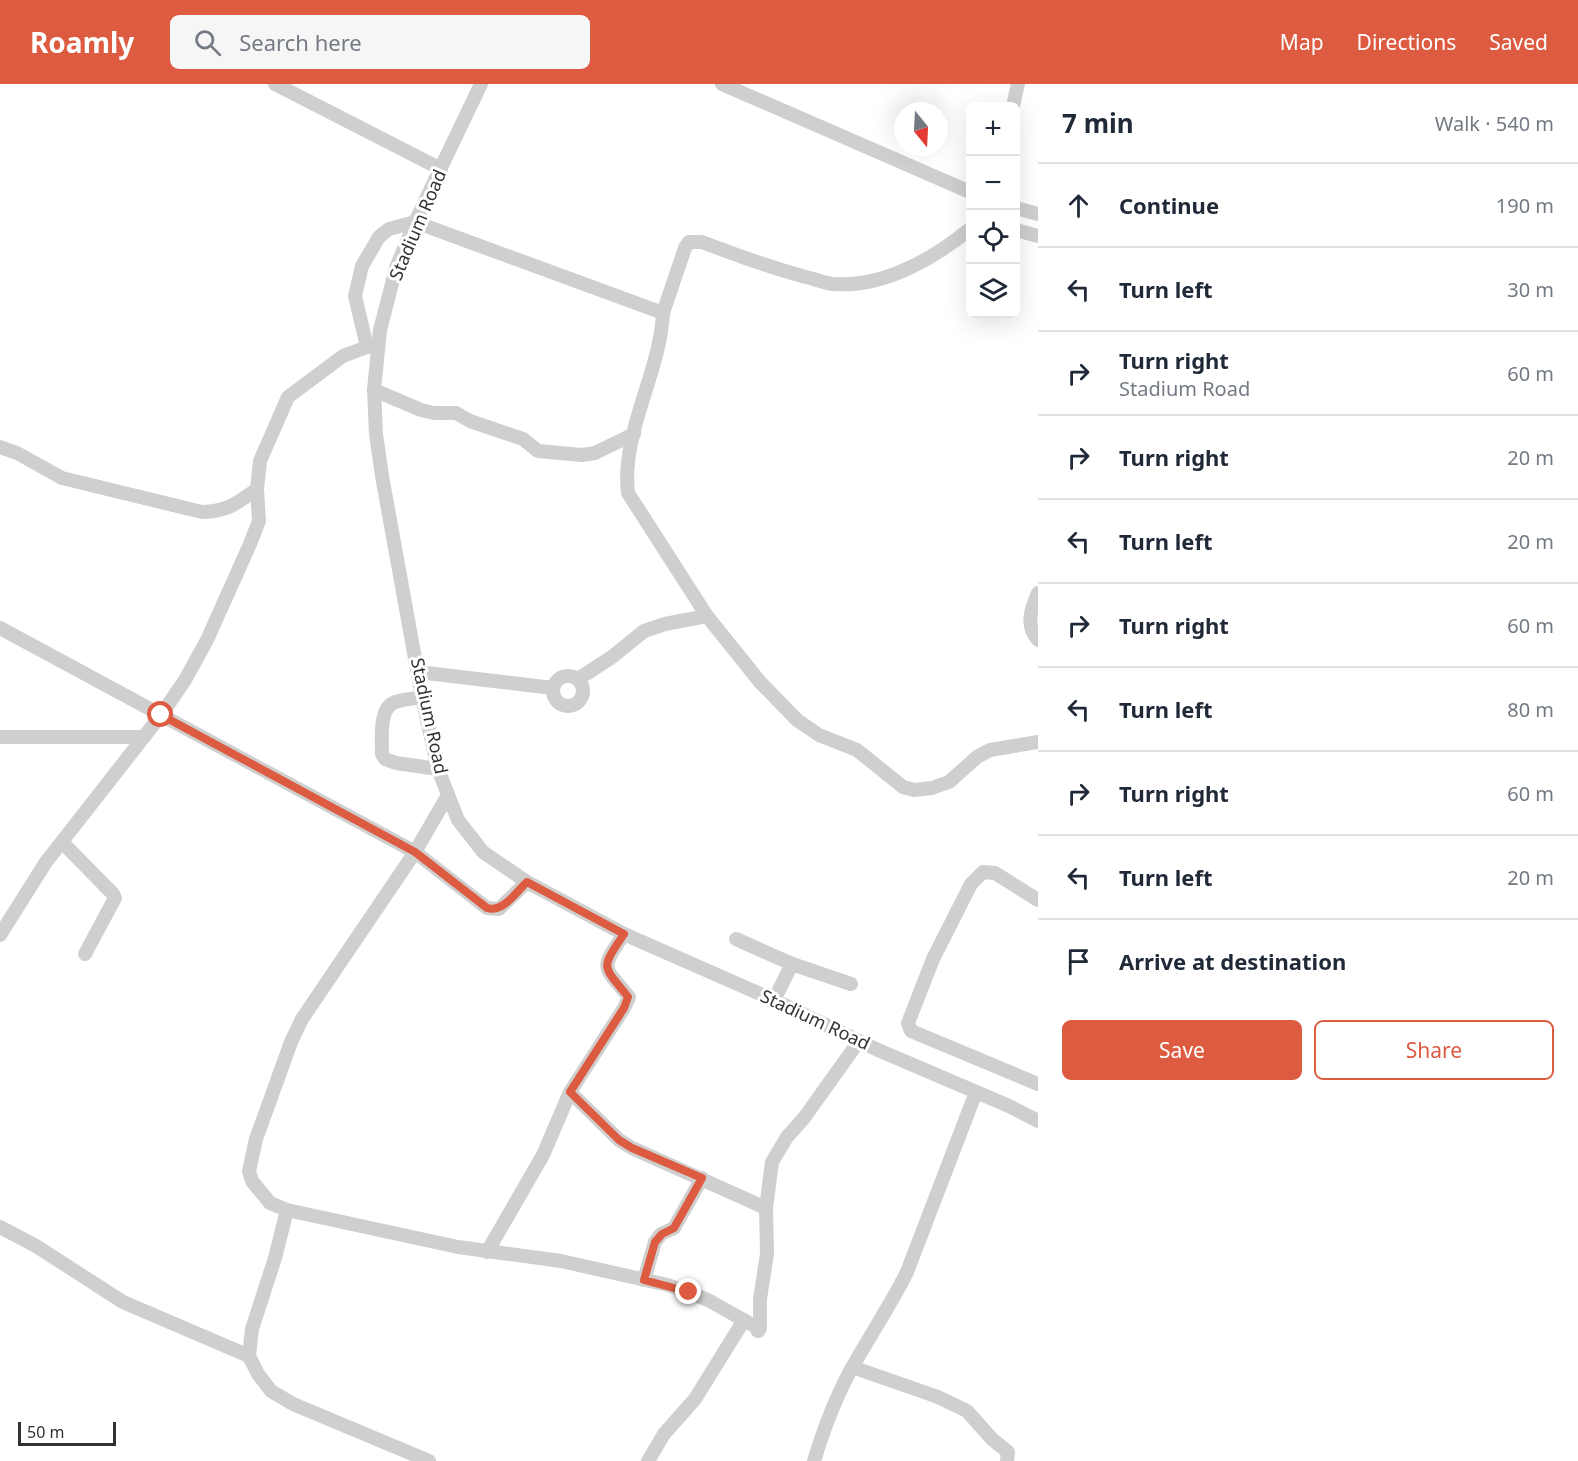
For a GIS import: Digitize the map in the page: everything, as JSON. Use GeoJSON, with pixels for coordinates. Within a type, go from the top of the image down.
{"type":"FeatureCollection","features":[{"type":"Feature","properties":{"kind":"street"},"geometry":{"type":"LineString","coordinates":[[276,84],[441,169]]}},
{"type":"Feature","properties":{"kind":"street","name":"Stadium Road"},"geometry":{"type":"LineString","coordinates":[[481,84],[396,268],[380,330],[373,346],[376,434],[422,697],[438,769],[458,820],[483,852],[527,882],[624,934],[1038,1121]]}},
{"type":"Feature","properties":{"kind":"street"},"geometry":{"type":"LineString","coordinates":[[722,84],[966,190]]}},
{"type":"Feature","properties":{"kind":"street"},"geometry":{"type":"LineString","coordinates":[[1014,102],[1018,84]]}},
{"type":"Feature","properties":{"kind":"street"},"geometry":{"type":"LineString","coordinates":[[1020,209],[1038,213]]}},
{"type":"Feature","properties":{"kind":"street"},"geometry":{"type":"LineString","coordinates":[[2,929],[46,862],[161,715],[185,680],[207,640],[259,521],[257,489],[261,461],[288,397],[343,356],[373,346],[355,296],[362,266],[379,237],[389,229],[416,222],[663,314]]}},
{"type":"Feature","properties":{"kind":"street"},"geometry":{"type":"LineString","coordinates":[[1020,231],[1038,236]]}},
{"type":"Feature","properties":{"kind":"street"},"geometry":{"type":"LineString","coordinates":[[966,232],[924,261],[896,274],[855,283],[832,284],[781,270],[702,242],[689,242],[663,314],[660,347],[634,434],[626,476],[628,494],[707,616],[760,682],[797,720],[819,735],[857,750],[903,787],[932,788],[949,783],[977,757],[990,750],[1038,742]]}},
{"type":"Feature","properties":{"kind":"street"},"geometry":{"type":"LineString","coordinates":[[374,390],[421,410],[434,413],[456,413],[470,421],[523,440],[538,451],[582,455],[595,453],[634,434]]}},
{"type":"Feature","properties":{"kind":"street"},"geometry":{"type":"LineString","coordinates":[[0,447],[17,453],[62,478],[202,512],[219,512],[230,509],[257,489]]}},
{"type":"Feature","properties":{"kind":"street"},"geometry":{"type":"LineString","coordinates":[[1038,593],[1029,614],[1031,628],[1038,640]]}},
{"type":"Feature","properties":{"kind":"street"},"geometry":{"type":"LineString","coordinates":[[578,679],[612,657],[644,631],[665,624],[707,616]]}},
{"type":"Feature","properties":{"kind":"street"},"geometry":{"type":"LineString","coordinates":[[0,628],[415,852],[490,909],[501,908],[527,882]]}},
{"type":"Feature","properties":{"kind":"street"},"geometry":{"type":"LineString","coordinates":[[418,672],[553,688]]}},
{"type":"Feature","properties":{"kind":"street"},"geometry":{"type":"LineString","coordinates":[[568,675],[578,679],[584,688],[584,693],[582,699],[568,706],[558,703],[553,688],[558,679],[568,675]]}},
{"type":"Feature","properties":{"kind":"street"},"geometry":{"type":"LineString","coordinates":[[422,697],[393,703],[384,713],[382,754],[385,759],[396,763],[438,769]]}},
{"type":"Feature","properties":{"kind":"street"},"geometry":{"type":"LineString","coordinates":[[0,737],[144,737]]}},
{"type":"Feature","properties":{"kind":"street"},"geometry":{"type":"LineString","coordinates":[[448,795],[415,852],[302,1019],[291,1042],[256,1139],[249,1171],[252,1181],[270,1203],[287,1210],[458,1247],[561,1261],[644,1280],[689,1292],[708,1300],[756,1327],[758,1331],[767,1254],[766,1208],[772,1162],[775,1154],[859,1041]]}},
{"type":"Feature","properties":{"kind":"street"},"geometry":{"type":"LineString","coordinates":[[62,842],[114,894],[115,898],[85,954]]}},
{"type":"Feature","properties":{"kind":"street"},"geometry":{"type":"LineString","coordinates":[[1038,900],[995,873],[983,872],[971,884],[933,958],[908,1023],[911,1031],[1038,1084]]}},
{"type":"Feature","properties":{"kind":"street"},"geometry":{"type":"LineString","coordinates":[[487,1252],[543,1155],[570,1092],[624,1008],[628,997],[607,970],[607,960],[624,934]]}},
{"type":"Feature","properties":{"kind":"street"},"geometry":{"type":"LineString","coordinates":[[736,939],[792,964],[851,984]]}},
{"type":"Feature","properties":{"kind":"street"},"geometry":{"type":"LineString","coordinates":[[774,1000],[792,964]]}},
{"type":"Feature","properties":{"kind":"street"},"geometry":{"type":"LineString","coordinates":[[570,1092],[626,1144],[766,1208]]}},
{"type":"Feature","properties":{"kind":"street"},"geometry":{"type":"LineString","coordinates":[[814,1461],[823,1431],[852,1367],[895,1297],[907,1272],[976,1092]]}},
{"type":"Feature","properties":{"kind":"street"},"geometry":{"type":"LineString","coordinates":[[644,1280],[655,1242],[662,1234],[674,1228],[702,1178]]}},
{"type":"Feature","properties":{"kind":"street"},"geometry":{"type":"LineString","coordinates":[[287,1210],[275,1258],[252,1329],[249,1356],[258,1374],[271,1391],[293,1404],[429,1461]]}},
{"type":"Feature","properties":{"kind":"street"},"geometry":{"type":"LineString","coordinates":[[0,1227],[36,1246],[123,1302],[249,1356]]}},
{"type":"Feature","properties":{"kind":"street"},"geometry":{"type":"LineString","coordinates":[[648,1461],[664,1434],[695,1399],[744,1320]]}},
{"type":"Feature","properties":{"kind":"street"},"geometry":{"type":"LineString","coordinates":[[852,1367],[938,1397],[967,1411],[992,1439],[1008,1452],[1006,1461]]}},
{"type":"Feature","properties":{"kind":"route"},"geometry":{"type":"LineString","coordinates":[[161,715],[415,852],[487,908],[493,910],[501,908],[527,882],[624,934],[607,960],[607,970],[628,997],[624,1008],[570,1092],[619,1140],[632,1148],[702,1178],[674,1228],[662,1234],[655,1242],[644,1280],[689,1292]]}}]}
